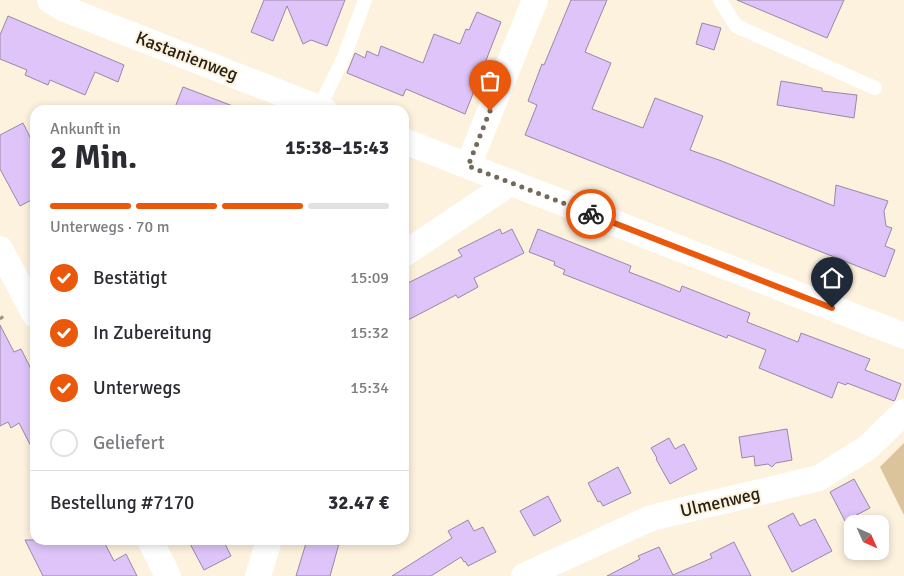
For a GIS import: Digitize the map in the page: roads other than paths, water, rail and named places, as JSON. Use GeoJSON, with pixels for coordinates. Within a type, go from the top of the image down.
{"type":"FeatureCollection","features":[{"type":"Feature","properties":{"kind":"street","name":"Kastanienweg"},"geometry":{"type":"LineString","coordinates":[[50,0],[65,9],[312,105]]}},
{"type":"Feature","properties":{"kind":"street"},"geometry":{"type":"LineString","coordinates":[[468,166],[535,0]]}},
{"type":"Feature","properties":{"kind":"street"},"geometry":{"type":"LineString","coordinates":[[409,143],[904,336]]}},
{"type":"Feature","properties":{"kind":"street"},"geometry":{"type":"LineString","coordinates":[[409,251],[510,183]]}},
{"type":"Feature","properties":{"kind":"street"},"geometry":{"type":"LineString","coordinates":[[0,249],[30,306]]}},
{"type":"Feature","properties":{"kind":"street","name":"Ulmenweg"},"geometry":{"type":"LineString","coordinates":[[524,576],[651,518],[819,478],[867,448],[904,412]]}},
{"type":"Feature","properties":{"kind":"street"},"geometry":{"type":"LineString","coordinates":[[152,545],[168,576]]}},
{"type":"Feature","properties":{"kind":"street"},"geometry":{"type":"LineString","coordinates":[[258,576],[267,545]]}},
{"type":"Feature","properties":{"kind":"lane"},"geometry":{"type":"LineString","coordinates":[[324,105],[365,0]]}},
{"type":"Feature","properties":{"kind":"lane"},"geometry":{"type":"LineString","coordinates":[[720,0],[736,26],[875,88]]}}]}
